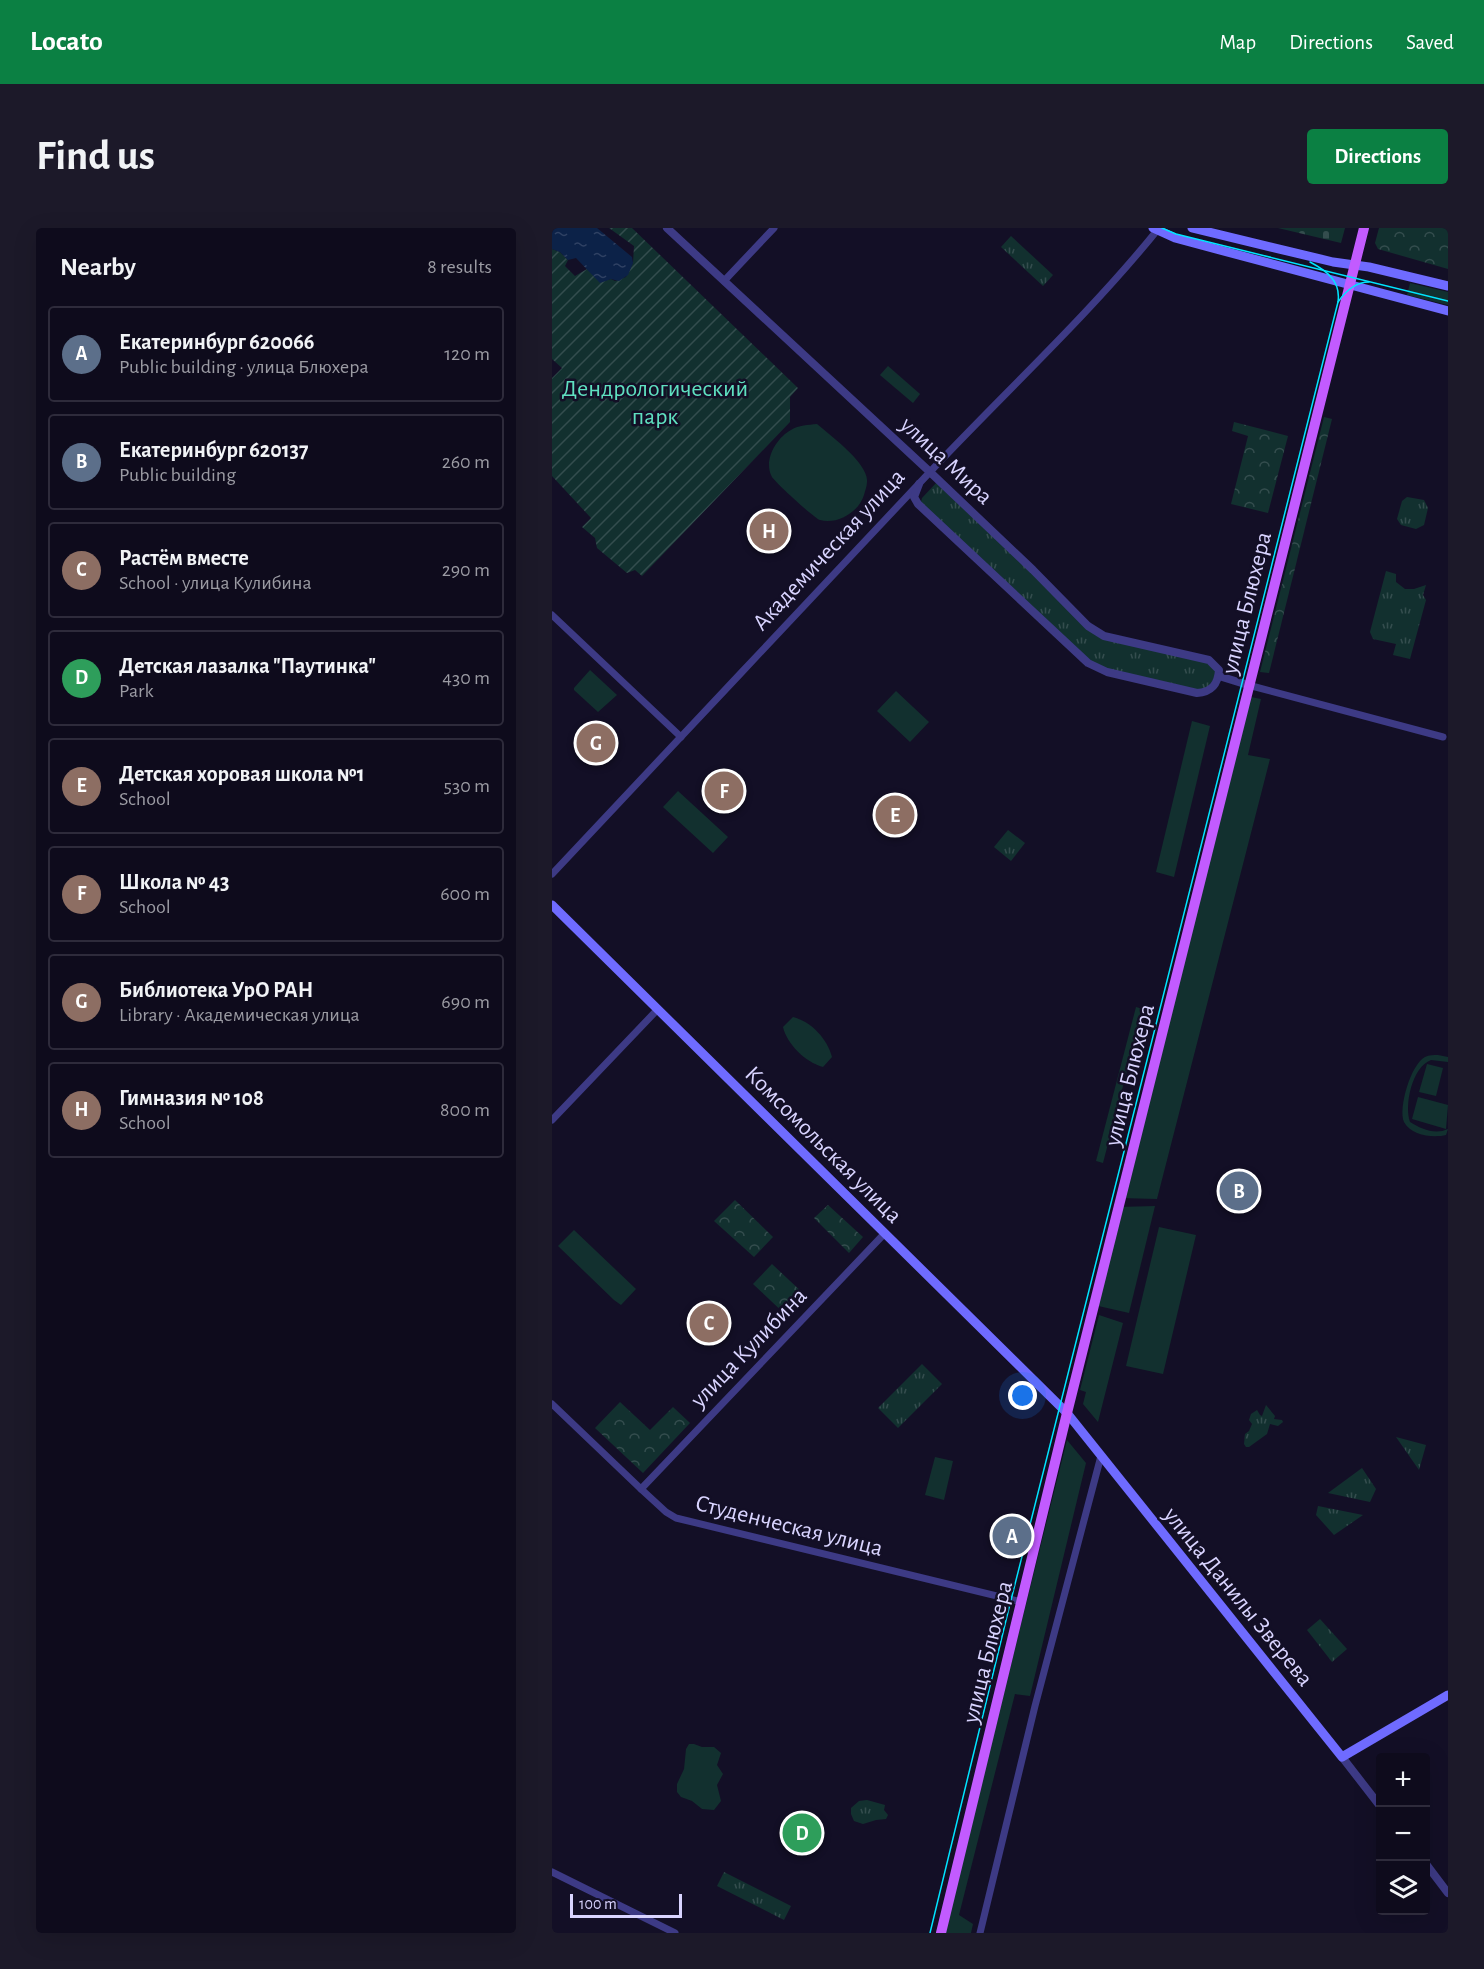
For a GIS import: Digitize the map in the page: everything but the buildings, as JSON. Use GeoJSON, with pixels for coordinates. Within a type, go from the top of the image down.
{"type":"FeatureCollection","features":[{"type":"Feature","properties":{"kind":"main road"},"geometry":{"type":"LineString","coordinates":[[1191,228],[1333,262],[1448,286]]}},
{"type":"Feature","properties":{"kind":"main road","name":"улица Блюхера"},"geometry":{"type":"LineString","coordinates":[[940,1933],[1248,685],[1364,228]]}},
{"type":"Feature","properties":{"kind":"main road"},"geometry":{"type":"LineString","coordinates":[[1156,229],[1174,238],[1448,311]]}},
{"type":"Feature","properties":{"kind":"main road","name":"Комсомольская улица"},"geometry":{"type":"LineString","coordinates":[[552,905],[1067,1413]]}},
{"type":"Feature","properties":{"kind":"main road","name":"улица Данилы Зверева"},"geometry":{"type":"LineString","coordinates":[[1067,1413],[1342,1757]]}},
{"type":"Feature","properties":{"kind":"main road"},"geometry":{"type":"LineString","coordinates":[[1342,1757],[1448,1695]]}},
{"type":"Feature","properties":{"kind":"street","name":"улица Мира"},"geometry":{"type":"LineString","coordinates":[[667,228],[930,472],[1096,633],[1209,660],[1219,670],[1216,684],[1211,690],[1197,693],[1107,672],[1088,663],[918,504],[914,497],[918,484]]}},
{"type":"Feature","properties":{"kind":"street"},"geometry":{"type":"LineString","coordinates":[[724,281],[774,228]]}},
{"type":"Feature","properties":{"kind":"street","name":"Академическая улица"},"geometry":{"type":"LineString","coordinates":[[552,874],[918,484],[1025,375],[1129,262],[1156,229]]}},
{"type":"Feature","properties":{"kind":"street"},"geometry":{"type":"LineString","coordinates":[[552,615],[681,737]]}},
{"type":"Feature","properties":{"kind":"street","name":"улица Мира"},"geometry":{"type":"LineString","coordinates":[[1219,676],[1248,685]]}},
{"type":"Feature","properties":{"kind":"street"},"geometry":{"type":"LineString","coordinates":[[1248,685],[1443,736]]}},
{"type":"Feature","properties":{"kind":"street"},"geometry":{"type":"LineString","coordinates":[[552,1120],[658,1009]]}},
{"type":"Feature","properties":{"kind":"street","name":"улица Кулибина"},"geometry":{"type":"LineString","coordinates":[[641,1489],[885,1233]]}},
{"type":"Feature","properties":{"kind":"street","name":"Студенческая улица"},"geometry":{"type":"LineString","coordinates":[[552,1404],[666,1512],[686,1522],[1022,1602]]}},
{"type":"Feature","properties":{"kind":"street"},"geometry":{"type":"LineString","coordinates":[[980,1933],[1035,1706],[1101,1456]]}},
{"type":"Feature","properties":{"kind":"street","name":"улица Данилы Зверева"},"geometry":{"type":"LineString","coordinates":[[1342,1757],[1376,1801]]}},
{"type":"Feature","properties":{"kind":"street"},"geometry":{"type":"LineString","coordinates":[[1430,1870],[1448,1893]]}},
{"type":"Feature","properties":{"kind":"street"},"geometry":{"type":"LineString","coordinates":[[552,1872],[675,1933]]}},
{"type":"Feature","properties":{"kind":"green space","name":"Дендрологический парк"},"geometry":{"type":"Polygon","coordinates":[[[609,228],[632,228],[798,388],[790,397],[790,422],[642,576],[635,570],[627,573],[597,548],[595,538],[582,527],[591,518],[552,476],[552,378],[562,368],[552,359],[552,249],[560,252],[568,260],[565,266],[575,276],[587,269],[600,282],[611,279],[615,281],[626,277],[633,263],[634,246],[609,228]]]}},
{"type":"Feature","properties":{"kind":"green space"},"geometry":{"type":"Polygon","coordinates":[[[1278,228],[1345,228],[1341,243],[1278,228]]]}},
{"type":"Feature","properties":{"kind":"green space"},"geometry":{"type":"Polygon","coordinates":[[[1379,228],[1448,228],[1448,269],[1378,249],[1375,243],[1379,228]]]}},
{"type":"Feature","properties":{"kind":"green space"},"geometry":{"type":"Polygon","coordinates":[[[1011,236],[1053,275],[1043,286],[1001,247],[1011,236]]]}},
{"type":"Feature","properties":{"kind":"green space"},"geometry":{"type":"Polygon","coordinates":[[[1410,283],[1448,292],[1448,305],[1407,295],[1410,283]]]}},
{"type":"Feature","properties":{"kind":"green space"},"geometry":{"type":"Polygon","coordinates":[[[888,366],[920,394],[913,403],[880,375],[888,366]]]}},
{"type":"Feature","properties":{"kind":"green space"},"geometry":{"type":"Polygon","coordinates":[[[1324,417],[1332,419],[1269,673],[1260,672],[1324,417]]]}},
{"type":"Feature","properties":{"kind":"green space"},"geometry":{"type":"Polygon","coordinates":[[[1234,422],[1288,436],[1268,513],[1231,504],[1248,436],[1232,431],[1234,422]]]}},
{"type":"Feature","properties":{"kind":"green space"},"geometry":{"type":"Polygon","coordinates":[[[817,424],[856,459],[866,475],[866,488],[857,507],[846,516],[833,521],[820,520],[811,514],[775,481],[770,471],[772,450],[780,438],[797,427],[817,424]]]}},
{"type":"Feature","properties":{"kind":"green space"},"geometry":{"type":"Polygon","coordinates":[[[938,481],[1096,632],[1209,660],[1219,670],[1205,693],[1098,669],[920,506],[922,498],[938,481]]]}},
{"type":"Feature","properties":{"kind":"green space"},"geometry":{"type":"Polygon","coordinates":[[[1407,497],[1424,500],[1428,508],[1424,525],[1416,529],[1401,525],[1397,519],[1402,501],[1407,497]]]}},
{"type":"Feature","properties":{"kind":"green space"},"geometry":{"type":"Polygon","coordinates":[[[1386,571],[1396,574],[1396,582],[1405,589],[1426,585],[1423,595],[1426,600],[1410,659],[1393,655],[1396,644],[1373,639],[1370,632],[1386,571]]]}},
{"type":"Feature","properties":{"kind":"green space"},"geometry":{"type":"Polygon","coordinates":[[[590,670],[617,695],[598,712],[574,690],[590,670]]]}},
{"type":"Feature","properties":{"kind":"green space"},"geometry":{"type":"Polygon","coordinates":[[[896,691],[929,722],[910,742],[877,711],[896,691]]]}},
{"type":"Feature","properties":{"kind":"green space"},"geometry":{"type":"Polygon","coordinates":[[[1246,696],[1261,699],[1248,755],[1270,759],[1157,1199],[1120,1198],[1246,696]]]}},
{"type":"Feature","properties":{"kind":"green space"},"geometry":{"type":"Polygon","coordinates":[[[1192,721],[1210,726],[1174,877],[1156,872],[1192,721]]]}},
{"type":"Feature","properties":{"kind":"green space"},"geometry":{"type":"Polygon","coordinates":[[[678,791],[728,837],[713,853],[663,807],[678,791]]]}},
{"type":"Feature","properties":{"kind":"green space"},"geometry":{"type":"Polygon","coordinates":[[[1008,830],[1025,843],[1011,861],[994,847],[1008,830]]]}},
{"type":"Feature","properties":{"kind":"green space"},"geometry":{"type":"Polygon","coordinates":[[[1136,1007],[1143,1009],[1103,1163],[1096,1161],[1136,1007]]]}},
{"type":"Feature","properties":{"kind":"green space"},"geometry":{"type":"Polygon","coordinates":[[[793,1017],[812,1027],[826,1044],[832,1057],[823,1067],[803,1057],[788,1040],[783,1027],[793,1017]]]}},
{"type":"Feature","properties":{"kind":"green space"},"geometry":{"type":"Polygon","coordinates":[[[1430,1055],[1448,1057],[1448,1062],[1431,1060],[1424,1064],[1414,1078],[1408,1106],[1410,1122],[1428,1130],[1448,1129],[1446,1135],[1429,1136],[1407,1127],[1403,1115],[1404,1097],[1420,1061],[1430,1055]]]}},
{"type":"Feature","properties":{"kind":"green space"},"geometry":{"type":"Polygon","coordinates":[[[1427,1064],[1443,1068],[1436,1096],[1419,1092],[1427,1064]]]}},
{"type":"Feature","properties":{"kind":"green space"},"geometry":{"type":"Polygon","coordinates":[[[1418,1097],[1448,1105],[1446,1129],[1412,1119],[1418,1097]]]}},
{"type":"Feature","properties":{"kind":"green space"},"geometry":{"type":"Polygon","coordinates":[[[735,1200],[773,1237],[754,1257],[714,1221],[735,1200]]]}},
{"type":"Feature","properties":{"kind":"green space"},"geometry":{"type":"Polygon","coordinates":[[[828,1205],[863,1237],[849,1253],[814,1218],[828,1205]]]}},
{"type":"Feature","properties":{"kind":"green space"},"geometry":{"type":"Polygon","coordinates":[[[1155,1206],[1129,1313],[1094,1305],[1118,1207],[1155,1206]]]}},
{"type":"Feature","properties":{"kind":"green space"},"geometry":{"type":"Polygon","coordinates":[[[1159,1227],[1196,1235],[1163,1374],[1126,1366],[1159,1227]]]}},
{"type":"Feature","properties":{"kind":"green space"},"geometry":{"type":"Polygon","coordinates":[[[574,1230],[636,1289],[621,1305],[558,1246],[574,1230]]]}},
{"type":"Feature","properties":{"kind":"green space"},"geometry":{"type":"Polygon","coordinates":[[[772,1264],[805,1295],[786,1315],[753,1284],[772,1264]]]}},
{"type":"Feature","properties":{"kind":"green space"},"geometry":{"type":"Polygon","coordinates":[[[1099,1315],[1123,1323],[1098,1422],[1083,1404],[1086,1392],[1080,1390],[1099,1315]]]}},
{"type":"Feature","properties":{"kind":"green space"},"geometry":{"type":"Polygon","coordinates":[[[922,1364],[942,1384],[898,1428],[878,1408],[922,1364]]]}},
{"type":"Feature","properties":{"kind":"green space"},"geometry":{"type":"Polygon","coordinates":[[[620,1402],[650,1430],[673,1407],[690,1423],[643,1473],[595,1428],[620,1402]]]}},
{"type":"Feature","properties":{"kind":"green space"},"geometry":{"type":"Polygon","coordinates":[[[1266,1405],[1275,1416],[1274,1419],[1283,1422],[1278,1426],[1270,1424],[1267,1434],[1246,1447],[1245,1434],[1252,1424],[1249,1420],[1251,1414],[1257,1410],[1262,1416],[1266,1405]]]}},
{"type":"Feature","properties":{"kind":"green space"},"geometry":{"type":"Polygon","coordinates":[[[1396,1437],[1426,1445],[1419,1470],[1396,1437]]]}},
{"type":"Feature","properties":{"kind":"green space"},"geometry":{"type":"Polygon","coordinates":[[[1067,1440],[1086,1463],[1030,1696],[1015,1694],[959,1915],[973,1924],[971,1933],[944,1933],[1067,1440]]]}},
{"type":"Feature","properties":{"kind":"green space"},"geometry":{"type":"Polygon","coordinates":[[[935,1457],[953,1461],[944,1500],[925,1495],[935,1457]]]}},
{"type":"Feature","properties":{"kind":"green space"},"geometry":{"type":"Polygon","coordinates":[[[1362,1468],[1376,1489],[1370,1502],[1328,1493],[1362,1468]]]}},
{"type":"Feature","properties":{"kind":"green space"},"geometry":{"type":"Polygon","coordinates":[[[1318,1506],[1363,1515],[1334,1535],[1316,1515],[1318,1506]]]}},
{"type":"Feature","properties":{"kind":"green space"},"geometry":{"type":"Polygon","coordinates":[[[1320,1619],[1347,1649],[1332,1662],[1307,1630],[1320,1619]]]}},
{"type":"Feature","properties":{"kind":"green space"},"geometry":{"type":"Polygon","coordinates":[[[689,1744],[714,1747],[721,1753],[717,1765],[723,1774],[717,1785],[721,1801],[714,1810],[702,1809],[692,1801],[681,1797],[677,1792],[677,1784],[684,1769],[686,1749],[689,1744]]]}},
{"type":"Feature","properties":{"kind":"green space"},"geometry":{"type":"Polygon","coordinates":[[[867,1800],[885,1805],[884,1810],[888,1815],[886,1819],[863,1824],[854,1821],[851,1808],[859,1801],[867,1800]]]}},
{"type":"Feature","properties":{"kind":"green space"},"geometry":{"type":"Polygon","coordinates":[[[724,1872],[791,1906],[784,1920],[717,1886],[724,1872]]]}},
{"type":"Feature","properties":{"kind":"water"},"geometry":{"type":"Polygon","coordinates":[[[552,228],[597,228],[632,257],[633,263],[628,275],[619,281],[611,279],[600,283],[576,258],[568,260],[560,252],[552,249],[552,228]]]}},
{"type":"Feature","properties":{"kind":"tram line"},"geometry":{"type":"LineString","coordinates":[[1162,228],[1176,234],[1448,301]]}},
{"type":"Feature","properties":{"kind":"tram line"},"geometry":{"type":"LineString","coordinates":[[930,1933],[1008,1612],[1338,302],[1335,282],[1322,269],[1310,262]]}},
{"type":"Feature","properties":{"kind":"tram line"},"geometry":{"type":"LineString","coordinates":[[1338,302],[1351,288],[1369,282]]}},
{"type":"Feature","properties":{"kind":"place","name":"Гимназия № 108"},"geometry":{"type":"Point","coordinates":[769,531]}},
{"type":"Feature","properties":{"kind":"place","name":"Библиотека УрО РАН"},"geometry":{"type":"Point","coordinates":[596,743]}},
{"type":"Feature","properties":{"kind":"place","name":"Школа № 43"},"geometry":{"type":"Point","coordinates":[724,791]}},
{"type":"Feature","properties":{"kind":"place","name":"Детская хоровая школа №1"},"geometry":{"type":"Point","coordinates":[895,815]}},
{"type":"Feature","properties":{"kind":"place","name":"Екатеринбург 620137"},"geometry":{"type":"Point","coordinates":[1239,1191]}},
{"type":"Feature","properties":{"kind":"place","name":"Растём вместе"},"geometry":{"type":"Point","coordinates":[709,1323]}},
{"type":"Feature","properties":{"kind":"place","name":"Екатеринбург 620066"},"geometry":{"type":"Point","coordinates":[1012,1536]}},
{"type":"Feature","properties":{"kind":"place","name":"Детская лазалка \"Паутинка\""},"geometry":{"type":"Point","coordinates":[802,1833]}}]}
